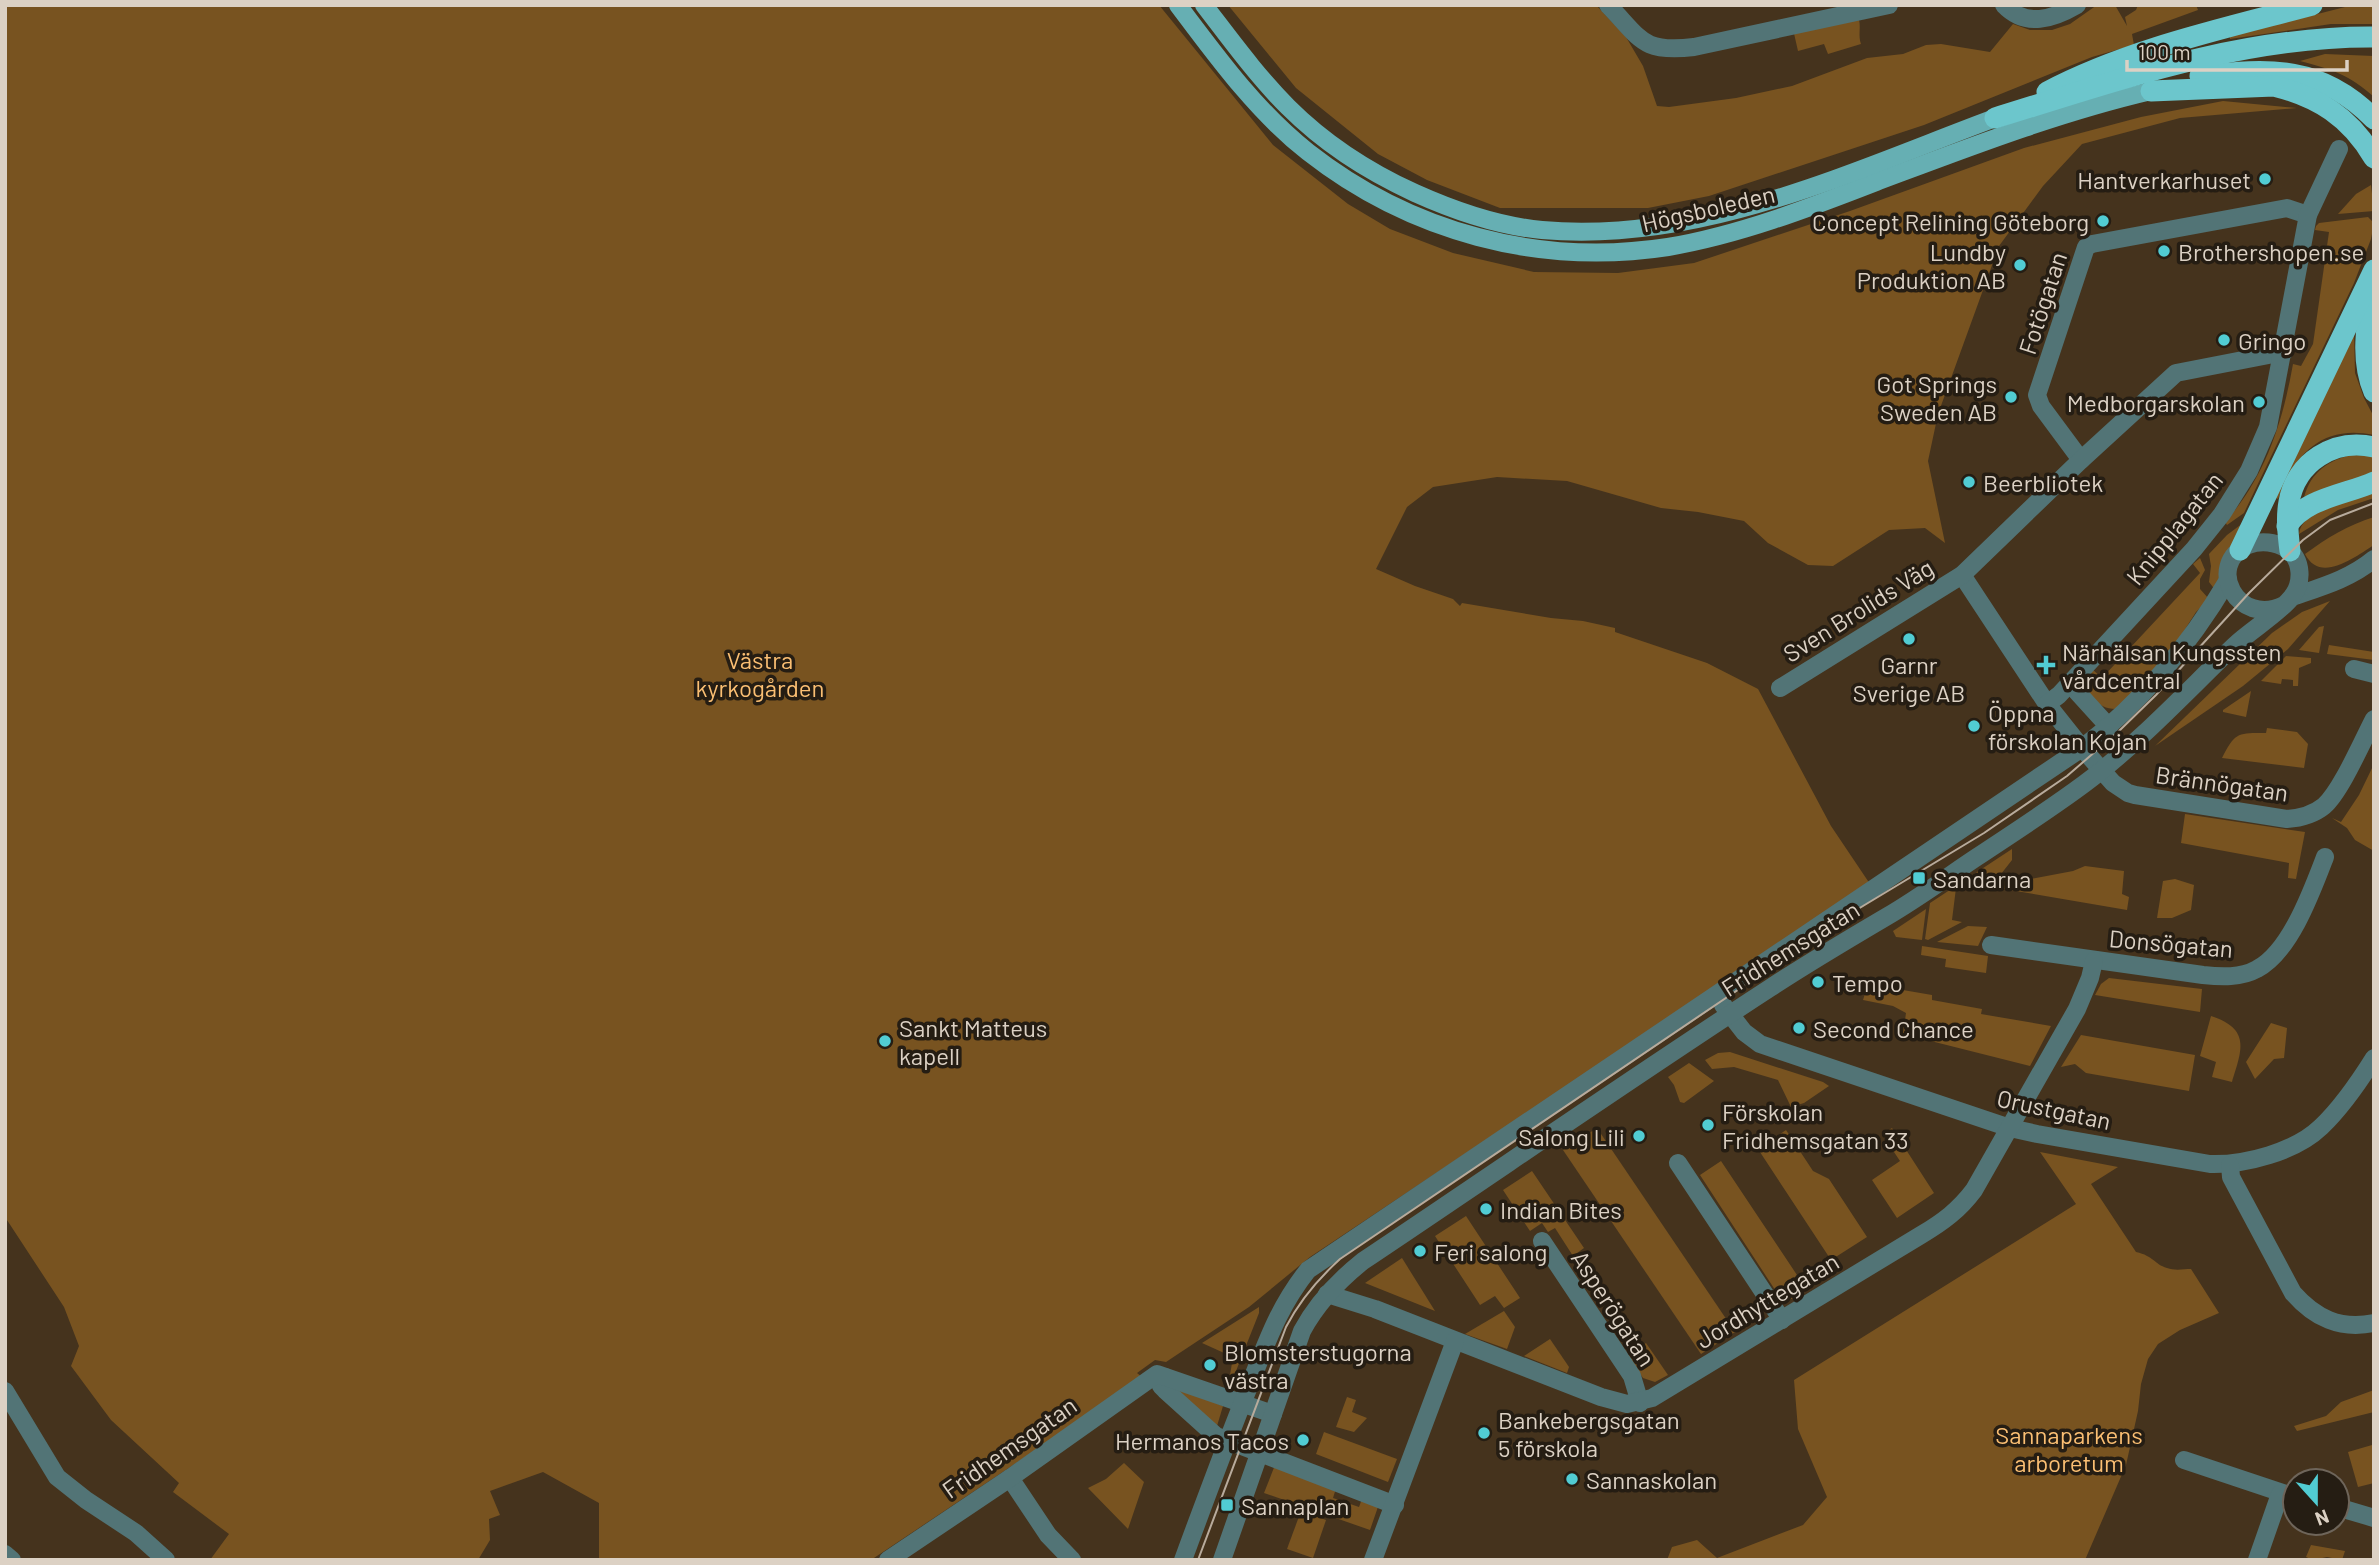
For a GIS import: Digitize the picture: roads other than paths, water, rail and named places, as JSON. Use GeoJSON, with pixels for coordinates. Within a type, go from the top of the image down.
{"type":"FeatureCollection","features":[{"type":"Feature","properties":{"kind":"highway"},"geometry":{"type":"LineString","coordinates":[[1995,118],[2082,73],[2177,41],[2312,5]]}},
{"type":"Feature","properties":{"kind":"highway"},"geometry":{"type":"LineString","coordinates":[[1995,118],[2136,74],[2256,46],[2306,39],[2374,37]]}},
{"type":"Feature","properties":{"kind":"highway"},"geometry":{"type":"LineString","coordinates":[[2151,91],[2198,76],[2276,71],[2319,80],[2360,105],[2374,119]]}},
{"type":"Feature","properties":{"kind":"highway"},"geometry":{"type":"LineString","coordinates":[[2151,91],[2274,86],[2293,91],[2323,104],[2342,117],[2374,158]]}},
{"type":"Feature","properties":{"kind":"highway"},"geometry":{"type":"LineString","coordinates":[[2240,550],[2374,270]]}},
{"type":"Feature","properties":{"kind":"highway"},"geometry":{"type":"LineString","coordinates":[[2374,281],[2365,353],[2368,377],[2374,392]]}},
{"type":"Feature","properties":{"kind":"highway"},"geometry":{"type":"LineString","coordinates":[[2294,559],[2287,526],[2291,492],[2302,470],[2314,458],[2348,444],[2374,447]]}},
{"type":"Feature","properties":{"kind":"highway"},"geometry":{"type":"LineString","coordinates":[[2287,526],[2309,505],[2374,482]]}},
{"type":"Feature","properties":{"kind":"main road","name":"Högsboleden"},"geometry":{"type":"LineString","coordinates":[[1178,5],[1255,102],[1307,151],[1341,176],[1411,215],[1488,241],[1533,249],[1569,252],[1616,251],[1666,247],[1689,242],[1797,212],[2063,114],[2151,91]]}},
{"type":"Feature","properties":{"kind":"main road","name":"Högsboleden"},"geometry":{"type":"LineString","coordinates":[[1204,5],[1258,74],[1289,108],[1311,128],[1361,164],[1387,180],[1443,205],[1508,225],[1540,230],[1626,230],[1697,221],[1806,188],[1995,118]]}},
{"type":"Feature","properties":{"kind":"street"},"geometry":{"type":"LineString","coordinates":[[1608,5],[1647,45],[1664,49],[1694,47],[1889,5]]}},
{"type":"Feature","properties":{"kind":"street"},"geometry":{"type":"LineString","coordinates":[[2004,5],[2017,15],[2031,19],[2052,17],[2071,6]]}},
{"type":"Feature","properties":{"kind":"street","name":"Knipplagatan"},"geometry":{"type":"LineString","coordinates":[[2047,704],[2059,695],[2137,613],[2194,549],[2222,513],[2249,471],[2268,427],[2308,215],[2339,149]]}},
{"type":"Feature","properties":{"kind":"street","name":"Fotögatan"},"geometry":{"type":"LineString","coordinates":[[2081,460],[2041,406],[2037,395],[2083,251],[2087,247],[2287,208],[2308,215]]}},
{"type":"Feature","properties":{"kind":"street","name":"Sven Brolids Väg"},"geometry":{"type":"LineString","coordinates":[[1780,688],[1962,575],[2176,373],[2284,352]]}},
{"type":"Feature","properties":{"kind":"street"},"geometry":{"type":"LineString","coordinates":[[2240,550],[2252,544],[2266,542],[2316,575],[2374,559]]}},
{"type":"Feature","properties":{"kind":"street","name":"Fridhemsgatan"},"geometry":{"type":"LineString","coordinates":[[1183,1560],[1277,1315],[1289,1293],[1308,1270],[2082,748],[2136,702],[2178,655],[2228,580],[2231,561],[2240,550]]}},
{"type":"Feature","properties":{"kind":"street"},"geometry":{"type":"LineString","coordinates":[[2288,601],[2298,584],[2294,559]]}},
{"type":"Feature","properties":{"kind":"street"},"geometry":{"type":"LineString","coordinates":[[2228,580],[2235,596],[2252,609],[2269,610],[2337,581],[2363,568],[2374,559]]}},
{"type":"Feature","properties":{"kind":"street","name":"Brännögatan"},"geometry":{"type":"LineString","coordinates":[[1962,575],[2047,704],[2101,771],[2128,793],[2287,819],[2300,818],[2316,811],[2331,798],[2374,719]]}},
{"type":"Feature","properties":{"kind":"street","name":"Fridhemsgatan"},"geometry":{"type":"LineString","coordinates":[[1222,1560],[1295,1352],[1310,1317],[1327,1294],[1363,1261],[1729,1014],[1830,948],[1927,891],[2043,813],[2101,771],[2251,630],[2288,601]]}},
{"type":"Feature","properties":{"kind":"street"},"geometry":{"type":"LineString","coordinates":[[2354,669],[2374,674]]}},
{"type":"Feature","properties":{"kind":"street"},"geometry":{"type":"LineString","coordinates":[[2069,683],[2109,727]]}},
{"type":"Feature","properties":{"kind":"street","name":"Donsögatan"},"geometry":{"type":"LineString","coordinates":[[1991,946],[2218,976],[2246,974],[2267,963],[2280,950],[2301,913],[2325,857]]}},
{"type":"Feature","properties":{"kind":"street","name":"Jordhyttegatan"},"geometry":{"type":"LineString","coordinates":[[1640,1403],[1782,1320],[1950,1217],[1962,1206],[1974,1190],[2077,1009],[2094,961]]}},
{"type":"Feature","properties":{"kind":"street","name":"Orustgatan"},"geometry":{"type":"LineString","coordinates":[[1714,994],[1744,1032],[1760,1044],[2010,1128],[2168,1158],[2230,1165],[2261,1158],[2310,1136],[2322,1126],[2360,1081],[2374,1058]]}},
{"type":"Feature","properties":{"kind":"street"},"geometry":{"type":"LineString","coordinates":[[1678,1163],[1782,1320]]}},
{"type":"Feature","properties":{"kind":"street"},"geometry":{"type":"LineString","coordinates":[[2230,1165],[2231,1177],[2293,1293],[2319,1317],[2332,1322],[2347,1326],[2374,1323]]}},
{"type":"Feature","properties":{"kind":"street","name":"Asperögatan"},"geometry":{"type":"LineString","coordinates":[[1542,1241],[1632,1376],[1640,1403]]}},
{"type":"Feature","properties":{"kind":"street"},"geometry":{"type":"LineString","coordinates":[[1327,1294],[1375,1309],[1601,1397],[1627,1404],[1640,1403]]}},
{"type":"Feature","properties":{"kind":"street"},"geometry":{"type":"LineString","coordinates":[[1373,1560],[1455,1341]]}},
{"type":"Feature","properties":{"kind":"street"},"geometry":{"type":"LineString","coordinates":[[1273,1414],[1161,1376],[1161,1386],[1212,1434],[1395,1505]]}},
{"type":"Feature","properties":{"kind":"street","name":"Fridhemsgatan"},"geometry":{"type":"LineString","coordinates":[[888,1560],[1161,1376]]}},
{"type":"Feature","properties":{"kind":"street"},"geometry":{"type":"LineString","coordinates":[[5,1391],[57,1477],[136,1533],[166,1560]]}},
{"type":"Feature","properties":{"kind":"street"},"geometry":{"type":"LineString","coordinates":[[2185,1460],[2281,1494]]}},
{"type":"Feature","properties":{"kind":"street"},"geometry":{"type":"LineString","coordinates":[[1010,1478],[1048,1535],[1072,1560]]}},
{"type":"Feature","properties":{"kind":"street"},"geometry":{"type":"LineString","coordinates":[[2257,1560],[2281,1510]]}},
{"type":"Feature","properties":{"kind":"street"},"geometry":{"type":"LineString","coordinates":[[2351,1511],[2374,1518]]}},
{"type":"Feature","properties":{"kind":"street"},"geometry":{"type":"LineString","coordinates":[[5,1554],[12,1560]]}},
{"type":"Feature","properties":{"kind":"tram line"},"geometry":{"type":"LineString","coordinates":[[1198,1560],[1286,1327],[1310,1290],[1340,1259],[1853,912],[1984,833],[2067,776],[2156,695],[2249,593],[2303,540],[2330,520],[2374,503]]}},
{"type":"Feature","properties":{"kind":"place","name":"Hantverkarhuset"},"geometry":{"type":"Point","coordinates":[2265,179]}},
{"type":"Feature","properties":{"kind":"place","name":"Concept Relining Göteborg"},"geometry":{"type":"Point","coordinates":[2103,221]}},
{"type":"Feature","properties":{"kind":"place","name":"Brothershopen.se"},"geometry":{"type":"Point","coordinates":[2164,251]}},
{"type":"Feature","properties":{"kind":"place","name":"Lundby Produktion AB"},"geometry":{"type":"Point","coordinates":[2020,265]}},
{"type":"Feature","properties":{"kind":"place","name":"Gringo"},"geometry":{"type":"Point","coordinates":[2224,340]}},
{"type":"Feature","properties":{"kind":"place","name":"Got Springs Sweden AB"},"geometry":{"type":"Point","coordinates":[2011,397]}},
{"type":"Feature","properties":{"kind":"place","name":"Medborgarskolan"},"geometry":{"type":"Point","coordinates":[2259,402]}},
{"type":"Feature","properties":{"kind":"place","name":"Beerbliotek"},"geometry":{"type":"Point","coordinates":[1969,482]}},
{"type":"Feature","properties":{"kind":"place","name":"Garnr Sverige AB"},"geometry":{"type":"Point","coordinates":[1909,639]}},
{"type":"Feature","properties":{"kind":"place","name":"Närhälsan Kungssten vårdcentral"},"geometry":{"type":"Point","coordinates":[2046,665]}},
{"type":"Feature","properties":{"kind":"place","name":"Öppna förskolan Kojan"},"geometry":{"type":"Point","coordinates":[1974,726]}},
{"type":"Feature","properties":{"kind":"place","name":"Sandarna"},"geometry":{"type":"Point","coordinates":[1919,878]}},
{"type":"Feature","properties":{"kind":"place","name":"Tempo"},"geometry":{"type":"Point","coordinates":[1818,982]}},
{"type":"Feature","properties":{"kind":"place","name":"Second Chance"},"geometry":{"type":"Point","coordinates":[1799,1028]}},
{"type":"Feature","properties":{"kind":"place","name":"Sankt Matteus kapell"},"geometry":{"type":"Point","coordinates":[885,1041]}},
{"type":"Feature","properties":{"kind":"place","name":"Förskolan Fridhemsgatan 33"},"geometry":{"type":"Point","coordinates":[1708,1125]}},
{"type":"Feature","properties":{"kind":"place","name":"Salong Lili"},"geometry":{"type":"Point","coordinates":[1639,1136]}},
{"type":"Feature","properties":{"kind":"place","name":"Indian Bites"},"geometry":{"type":"Point","coordinates":[1486,1209]}},
{"type":"Feature","properties":{"kind":"place","name":"Feri salong"},"geometry":{"type":"Point","coordinates":[1420,1251]}},
{"type":"Feature","properties":{"kind":"place","name":"Blomsterstugorna västra"},"geometry":{"type":"Point","coordinates":[1210,1365]}},
{"type":"Feature","properties":{"kind":"place","name":"Bankebergsgatan 5 förskola"},"geometry":{"type":"Point","coordinates":[1484,1433]}},
{"type":"Feature","properties":{"kind":"place","name":"Hermanos Tacos"},"geometry":{"type":"Point","coordinates":[1303,1440]}},
{"type":"Feature","properties":{"kind":"place","name":"Sannaskolan"},"geometry":{"type":"Point","coordinates":[1572,1479]}},
{"type":"Feature","properties":{"kind":"place","name":"Sannaplan"},"geometry":{"type":"Point","coordinates":[1227,1505]}},
{"type":"Feature","properties":{"kind":"park label","name":"Västra kyrkogården"},"geometry":{"type":"Point","coordinates":[760,673]}},
{"type":"Feature","properties":{"kind":"park label","name":"Sannaparkens arboretum"},"geometry":{"type":"Point","coordinates":[2069,1448]}}]}
